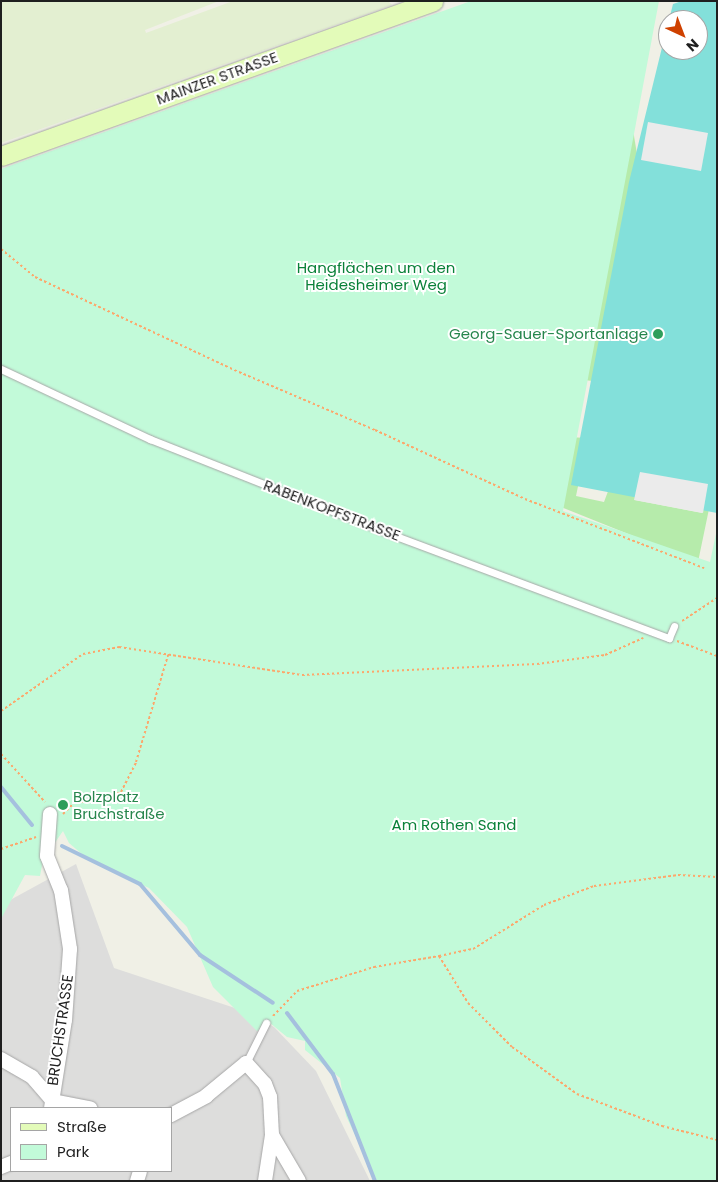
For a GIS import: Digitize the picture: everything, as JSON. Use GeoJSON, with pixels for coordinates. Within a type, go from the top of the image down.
{"type":"FeatureCollection","features":[{"type":"Feature","properties":{"kind":"main road","name":"MAINZER STRASSE"},"geometry":{"type":"LineString","coordinates":[[1,156],[433,1]]}},
{"type":"Feature","properties":{"kind":"street","name":"BRUCHSTRASSE"},"geometry":{"type":"LineString","coordinates":[[50,823],[47,856],[62,890],[70,949],[65,1020],[52,1089],[52,1105]]}},
{"type":"Feature","properties":{"kind":"street","name":"BRUCHSTRASSE"},"geometry":{"type":"LineString","coordinates":[[1,1059],[32,1078],[52,1105]]}},
{"type":"Feature","properties":{"kind":"street"},"geometry":{"type":"LineString","coordinates":[[172,1114],[206,1096],[246,1063],[268,1091],[272,1136],[265,1181]]}},
{"type":"Feature","properties":{"kind":"street"},"geometry":{"type":"LineString","coordinates":[[52,1105],[77,1107]]}},
{"type":"Feature","properties":{"kind":"street"},"geometry":{"type":"LineString","coordinates":[[272,1136],[299,1181]]}},
{"type":"Feature","properties":{"kind":"lane","name":"RABENKOPFSTRASSE"},"geometry":{"type":"LineString","coordinates":[[1,369],[150,439],[669,638]]}},
{"type":"Feature","properties":{"kind":"lane"},"geometry":{"type":"LineString","coordinates":[[669,638],[674,626]]}},
{"type":"Feature","properties":{"kind":"lane"},"geometry":{"type":"LineString","coordinates":[[246,1063],[266,1023]]}},
{"type":"Feature","properties":{"kind":"path"},"geometry":{"type":"LineString","coordinates":[[1,249],[35,277],[239,372],[384,434],[525,499],[704,568]]}},
{"type":"Feature","properties":{"kind":"path"},"geometry":{"type":"LineString","coordinates":[[674,626],[717,598]]}},
{"type":"Feature","properties":{"kind":"path"},"geometry":{"type":"LineString","coordinates":[[1,711],[83,654],[119,648],[302,675],[537,664],[605,655],[632,644],[650,631]]}},
{"type":"Feature","properties":{"kind":"path"},"geometry":{"type":"LineString","coordinates":[[669,638],[717,656]]}},
{"type":"Feature","properties":{"kind":"path"},"geometry":{"type":"LineString","coordinates":[[1,849],[20,845],[75,802],[99,801],[121,792],[136,762],[168,654]]}},
{"type":"Feature","properties":{"kind":"path"},"geometry":{"type":"LineString","coordinates":[[1,754],[41,796],[50,823]]}},
{"type":"Feature","properties":{"kind":"path"},"geometry":{"type":"LineString","coordinates":[[266,1023],[297,991],[374,967],[473,949],[544,905],[594,886],[678,875],[717,877]]}},
{"type":"Feature","properties":{"kind":"path"},"geometry":{"type":"LineString","coordinates":[[440,956],[468,1003],[512,1047],[576,1094],[662,1126],[717,1140]]}},
{"type":"Feature","properties":{"kind":"shaded area","name":"Georg-Sauer-Sportanlage"},"geometry":{"type":"Polygon","coordinates":[[[682,1],[717,1],[717,513],[571,485],[629,182],[659,60],[708,60],[708,10],[672,10],[673,4],[682,1]]]}},
{"type":"Feature","properties":{"kind":"shaded area"},"geometry":{"type":"Polygon","coordinates":[[[648,122],[708,133],[701,171],[641,160],[648,122]]]}},
{"type":"Feature","properties":{"kind":"shaded area"},"geometry":{"type":"Polygon","coordinates":[[[640,472],[708,484],[703,513],[634,500],[640,472]]]}},
{"type":"Feature","properties":{"kind":"shaded area"},"geometry":{"type":"Polygon","coordinates":[[[76,864],[114,968],[247,1012],[274,1027],[316,1071],[370,1181],[1,1181],[1,905],[76,864]]]}},
{"type":"Feature","properties":{"kind":"green space"},"geometry":{"type":"Polygon","coordinates":[[[1,1],[219,1],[145,30],[146,33],[233,1],[388,1],[392,5],[1,143],[1,1]]]}},
{"type":"Feature","properties":{"kind":"green space","name":"Am Rothen Sand"},"geometry":{"type":"Polygon","coordinates":[[[471,1],[659,1],[563,511],[710,562],[717,529],[717,1181],[377,1181],[346,1116],[340,1078],[305,1050],[305,1041],[287,1037],[270,1023],[257,1031],[213,987],[187,927],[149,888],[90,861],[69,843],[63,831],[43,860],[40,876],[25,875],[1,919],[1,169],[471,1]]]}},
{"type":"Feature","properties":{"kind":"green space"},"geometry":{"type":"Polygon","coordinates":[[[633,130],[639,166],[593,381],[583,380],[633,130]]]}},
{"type":"Feature","properties":{"kind":"green space"},"geometry":{"type":"Polygon","coordinates":[[[567,437],[588,438],[576,496],[604,502],[610,486],[636,490],[635,500],[702,513],[704,507],[709,509],[698,562],[556,505],[567,437]]]}},
{"type":"Feature","properties":{"kind":"waterway"},"geometry":{"type":"LineString","coordinates":[[1,787],[32,825]]}},
{"type":"Feature","properties":{"kind":"waterway"},"geometry":{"type":"LineString","coordinates":[[62,846],[140,884],[200,955],[273,1003]]}},
{"type":"Feature","properties":{"kind":"waterway"},"geometry":{"type":"LineString","coordinates":[[287,1013],[333,1074],[375,1181]]}},
{"type":"Feature","properties":{"kind":"place","name":"Georg-Sauer-Sportanlage"},"geometry":{"type":"Point","coordinates":[658,334]}},
{"type":"Feature","properties":{"kind":"place","name":"Bolzplatz Bruchstraße"},"geometry":{"type":"Point","coordinates":[63,805]}},
{"type":"Feature","properties":{"kind":"park label","name":"Hangflächen um den Heidesheimer Weg"},"geometry":{"type":"Point","coordinates":[376,276]}}]}
